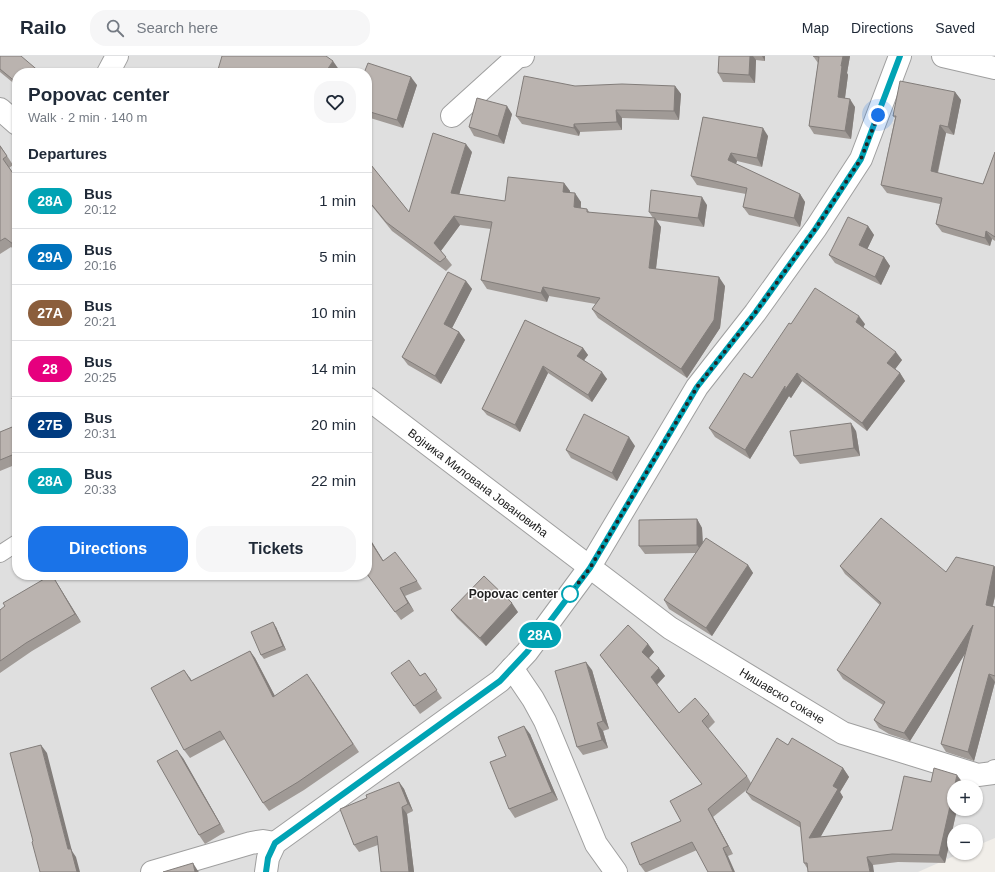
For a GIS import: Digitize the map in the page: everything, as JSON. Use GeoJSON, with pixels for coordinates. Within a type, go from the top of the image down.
{"type":"FeatureCollection","features":[{"type":"Feature","properties":{"kind":"street"},"geometry":{"type":"LineString","coordinates":[[111,68],[117,56]]}},
{"type":"Feature","properties":{"kind":"street"},"geometry":{"type":"LineString","coordinates":[[452,116],[517,57],[522,56]]}},
{"type":"Feature","properties":{"kind":"street"},"geometry":{"type":"LineString","coordinates":[[266,872],[268,858],[275,843],[500,681],[527,652],[590,568],[697,387],[755,313],[812,234],[861,159],[900,56]]}},
{"type":"Feature","properties":{"kind":"street"},"geometry":{"type":"LineString","coordinates":[[943,56],[995,68]]}},
{"type":"Feature","properties":{"kind":"street"},"geometry":{"type":"LineString","coordinates":[[0,109],[12,120]]}},
{"type":"Feature","properties":{"kind":"street","name":"Војника Милована Јовановића"},"geometry":{"type":"LineString","coordinates":[[372,402],[590,568]]}},
{"type":"Feature","properties":{"kind":"street","name":"Нишавско сокаче"},"geometry":{"type":"LineString","coordinates":[[590,568],[670,628],[843,733],[978,775],[993,773],[995,771]]}},
{"type":"Feature","properties":{"kind":"street"},"geometry":{"type":"LineString","coordinates":[[512,668],[533,698],[545,721],[596,844],[616,872]]}},
{"type":"Feature","properties":{"kind":"street"},"geometry":{"type":"LineString","coordinates":[[152,872],[251,843],[263,841],[275,843]]}},
{"type":"Feature","properties":{"kind":"lane"},"geometry":{"type":"LineString","coordinates":[[0,554],[12,546]]}},
{"type":"Feature","properties":{"kind":"shaded area"},"geometry":{"type":"Polygon","coordinates":[[[0,56],[995,56],[995,838],[983,843],[983,824],[947,824],[947,859],[918,872],[0,872],[0,56]]]}},
{"type":"Feature","properties":{"kind":"building"},"geometry":{"type":"Polygon","coordinates":[[[0,56],[21,56],[35,68],[12,68],[12,79],[0,69],[0,56]]]}},
{"type":"Feature","properties":{"kind":"building"},"geometry":{"type":"Polygon","coordinates":[[[222,56],[326,56],[333,61],[328,68],[218,68],[222,56]]]}},
{"type":"Feature","properties":{"kind":"building"},"geometry":{"type":"Polygon","coordinates":[[[719,56],[750,56],[749,75],[718,73],[719,56]]]}},
{"type":"Feature","properties":{"kind":"building"},"geometry":{"type":"Polygon","coordinates":[[[813,56],[843,56],[838,97],[850,99],[845,131],[809,126],[819,57],[813,56]]]}},
{"type":"Feature","properties":{"kind":"building"},"geometry":{"type":"Polygon","coordinates":[[[368,63],[411,77],[397,120],[372,112],[372,68],[366,68],[368,63]]]}},
{"type":"Feature","properties":{"kind":"building"},"geometry":{"type":"Polygon","coordinates":[[[524,76],[575,86],[622,84],[675,86],[674,111],[616,110],[617,122],[574,124],[574,128],[516,116],[524,76]]]}},
{"type":"Feature","properties":{"kind":"building"},"geometry":{"type":"Polygon","coordinates":[[[900,81],[955,92],[948,127],[940,125],[931,171],[983,184],[995,152],[995,237],[986,231],[985,238],[936,224],[942,198],[881,185],[896,116],[893,116],[900,81]]]}},
{"type":"Feature","properties":{"kind":"building"},"geometry":{"type":"Polygon","coordinates":[[[477,98],[507,106],[498,136],[469,127],[477,98]]]}},
{"type":"Feature","properties":{"kind":"building"},"geometry":{"type":"Polygon","coordinates":[[[703,117],[763,128],[757,158],[731,153],[728,160],[800,194],[794,218],[743,207],[747,188],[691,176],[703,117]]]}},
{"type":"Feature","properties":{"kind":"building"},"geometry":{"type":"Polygon","coordinates":[[[433,133],[466,144],[451,193],[505,201],[508,177],[564,183],[563,192],[575,193],[574,207],[587,209],[587,212],[655,218],[649,268],[719,277],[714,320],[681,369],[592,309],[600,298],[543,287],[541,293],[481,280],[492,222],[454,216],[434,243],[446,257],[440,262],[386,222],[372,205],[372,166],[409,212],[433,133]]]}},
{"type":"Feature","properties":{"kind":"building"},"geometry":{"type":"Polygon","coordinates":[[[0,146],[7,156],[3,159],[12,172],[12,243],[5,238],[0,241],[0,146]]]}},
{"type":"Feature","properties":{"kind":"building"},"geometry":{"type":"Polygon","coordinates":[[[651,190],[702,197],[698,218],[649,212],[651,190]]]}},
{"type":"Feature","properties":{"kind":"building"},"geometry":{"type":"Polygon","coordinates":[[[848,217],[868,226],[859,245],[884,257],[875,277],[829,255],[848,217]]]}},
{"type":"Feature","properties":{"kind":"building"},"geometry":{"type":"Polygon","coordinates":[[[448,272],[466,281],[444,324],[459,332],[435,376],[402,357],[448,272]]]}},
{"type":"Feature","properties":{"kind":"building"},"geometry":{"type":"Polygon","coordinates":[[[815,288],[859,316],[856,322],[896,352],[887,363],[900,373],[862,423],[797,373],[785,390],[785,386],[745,450],[709,428],[744,373],[752,378],[789,323],[791,324],[815,288]]]}},
{"type":"Feature","properties":{"kind":"building"},"geometry":{"type":"Polygon","coordinates":[[[525,320],[583,348],[577,356],[602,372],[588,395],[543,366],[515,425],[482,409],[525,320]]]}},
{"type":"Feature","properties":{"kind":"building"},"geometry":{"type":"Polygon","coordinates":[[[584,414],[629,437],[612,473],[566,450],[584,414]]]}},
{"type":"Feature","properties":{"kind":"building"},"geometry":{"type":"Polygon","coordinates":[[[851,423],[854,448],[794,456],[790,431],[851,423]]]}},
{"type":"Feature","properties":{"kind":"building"},"geometry":{"type":"Polygon","coordinates":[[[12,427],[12,455],[0,460],[0,432],[12,427]]]}},
{"type":"Feature","properties":{"kind":"building"},"geometry":{"type":"Polygon","coordinates":[[[881,518],[946,572],[956,557],[994,566],[986,605],[995,607],[995,676],[989,674],[968,752],[941,744],[973,625],[904,733],[883,726],[874,720],[885,702],[837,670],[881,603],[840,566],[881,518]]]}},
{"type":"Feature","properties":{"kind":"building"},"geometry":{"type":"Polygon","coordinates":[[[697,519],[697,545],[639,546],[639,520],[697,519]]]}},
{"type":"Feature","properties":{"kind":"building"},"geometry":{"type":"Polygon","coordinates":[[[706,538],[748,565],[706,628],[664,600],[706,538]]]}},
{"type":"Feature","properties":{"kind":"building"},"geometry":{"type":"Polygon","coordinates":[[[372,544],[383,561],[395,552],[417,581],[400,588],[408,603],[395,612],[371,580],[372,544]]]}},
{"type":"Feature","properties":{"kind":"building"},"geometry":{"type":"Polygon","coordinates":[[[484,576],[512,603],[480,638],[451,610],[484,576]]]}},
{"type":"Feature","properties":{"kind":"building"},"geometry":{"type":"Polygon","coordinates":[[[42,580],[55,580],[75,614],[26,643],[0,661],[0,610],[5,606],[3,603],[42,580]]]}},
{"type":"Feature","properties":{"kind":"building"},"geometry":{"type":"Polygon","coordinates":[[[273,622],[283,646],[261,655],[251,632],[273,622]]]}},
{"type":"Feature","properties":{"kind":"building"},"geometry":{"type":"Polygon","coordinates":[[[628,625],[648,644],[642,652],[659,668],[651,677],[679,713],[695,698],[709,714],[702,721],[747,776],[708,809],[728,846],[723,848],[733,872],[708,872],[692,842],[640,865],[631,843],[681,821],[670,801],[702,784],[600,655],[628,625]]]}},
{"type":"Feature","properties":{"kind":"building"},"geometry":{"type":"Polygon","coordinates":[[[250,651],[273,697],[307,674],[353,744],[298,782],[263,803],[220,731],[184,750],[151,688],[184,670],[191,681],[250,651]]]}},
{"type":"Feature","properties":{"kind":"building"},"geometry":{"type":"Polygon","coordinates":[[[409,660],[420,676],[425,673],[437,690],[414,706],[391,673],[409,660]]]}},
{"type":"Feature","properties":{"kind":"building"},"geometry":{"type":"Polygon","coordinates":[[[586,662],[603,721],[597,723],[602,740],[577,747],[555,671],[586,662]]]}},
{"type":"Feature","properties":{"kind":"building"},"geometry":{"type":"Polygon","coordinates":[[[524,726],[552,792],[509,809],[490,762],[506,756],[498,737],[524,726]]]}},
{"type":"Feature","properties":{"kind":"building"},"geometry":{"type":"Polygon","coordinates":[[[777,738],[788,745],[792,738],[843,768],[833,786],[838,789],[809,838],[892,830],[904,776],[931,782],[934,768],[957,775],[956,780],[947,780],[948,816],[939,855],[892,854],[867,857],[870,872],[808,872],[807,863],[804,863],[800,822],[746,792],[777,738]]]}},
{"type":"Feature","properties":{"kind":"building"},"geometry":{"type":"Polygon","coordinates":[[[41,745],[68,849],[71,849],[77,872],[40,872],[10,753],[41,745]]]}},
{"type":"Feature","properties":{"kind":"building"},"geometry":{"type":"Polygon","coordinates":[[[177,750],[220,824],[199,835],[157,761],[177,750]]]}},
{"type":"Feature","properties":{"kind":"building"},"geometry":{"type":"Polygon","coordinates":[[[399,782],[408,804],[402,807],[409,872],[381,872],[377,836],[354,845],[340,809],[367,798],[366,795],[399,782]]]}},
{"type":"Feature","properties":{"kind":"building"},"geometry":{"type":"Polygon","coordinates":[[[193,863],[195,872],[163,872],[193,863]]]}},
{"type":"Feature","properties":{"kind":"bus line","name":"28А"},"geometry":{"type":"LineString","coordinates":[[266,872],[268,858],[275,843],[500,681],[527,652],[590,568],[697,387],[755,313],[816,228],[861,159],[900,56]]}},
{"type":"Feature","properties":{"kind":"place","name":"Popovac center"},"geometry":{"type":"Point","coordinates":[570,594]}},
{"type":"Feature","properties":{"kind":"route"},"geometry":{"type":"LineString","coordinates":[[570,594],[590,568],[697,387],[755,313],[816,228],[861,159],[878,115]]}}]}
